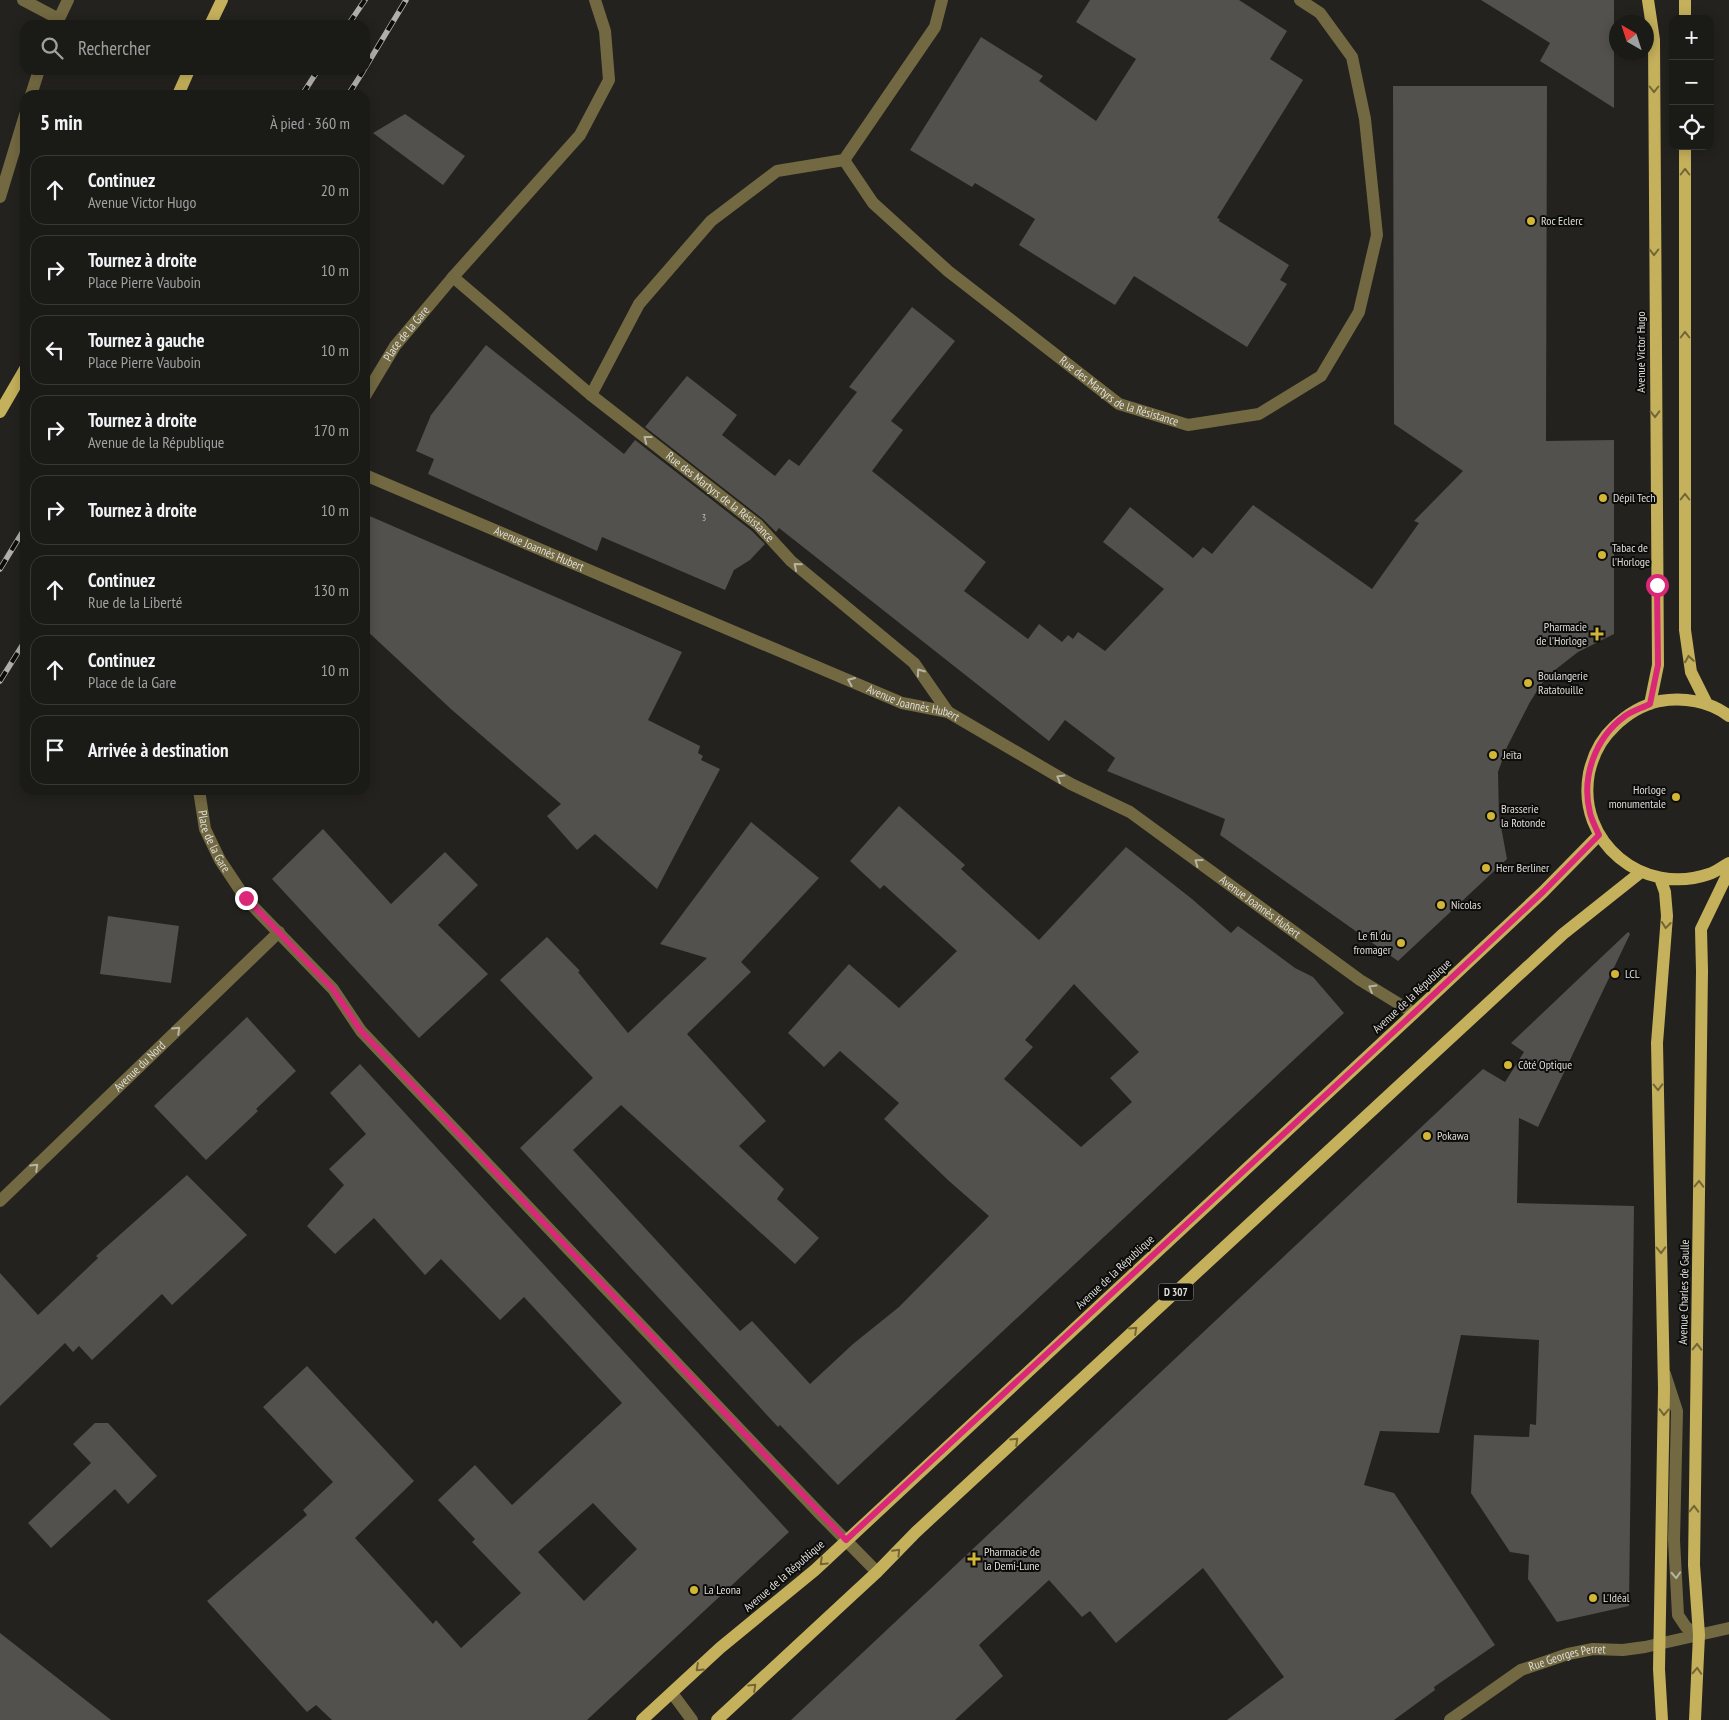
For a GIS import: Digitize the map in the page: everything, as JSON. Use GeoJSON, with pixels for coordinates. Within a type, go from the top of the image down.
{"type":"FeatureCollection","features":[{"type":"Feature","properties":{"kind":"main road"},"geometry":{"type":"LineString","coordinates":[[212,20],[222,0]]}},
{"type":"Feature","properties":{"kind":"main road","name":"Avenue Victor Hugo"},"geometry":{"type":"LineString","coordinates":[[1648,0],[1654,40],[1658,665],[1650,704]]}},
{"type":"Feature","properties":{"kind":"main road"},"geometry":{"type":"LineString","coordinates":[[1685,0],[1685,15]]}},
{"type":"Feature","properties":{"kind":"main road"},"geometry":{"type":"LineString","coordinates":[[180,90],[188,75]]}},
{"type":"Feature","properties":{"kind":"main road"},"geometry":{"type":"LineString","coordinates":[[1685,150],[1685,630],[1691,672],[1707,704]]}},
{"type":"Feature","properties":{"kind":"main road"},"geometry":{"type":"LineString","coordinates":[[0,412],[20,378]]}},
{"type":"Feature","properties":{"kind":"main road"},"geometry":{"type":"LineString","coordinates":[[1728,713],[1707,704],[1688,700],[1669,700],[1650,704],[1626,716],[1605,735],[1592,759],[1587,786],[1590,813],[1599,835],[1613,853],[1631,867],[1653,877],[1682,880],[1710,874],[1729,863]]}},
{"type":"Feature","properties":{"kind":"main road","name":"Avenue de la République"},"geometry":{"type":"LineString","coordinates":[[642,1720],[720,1648],[789,1592],[846,1540],[1414,1013],[1543,892],[1599,835]]}},
{"type":"Feature","properties":{"kind":"main road","name":"Avenue Charles de Gaulle"},"geometry":{"type":"LineString","coordinates":[[1695,1720],[1699,1635],[1694,1565],[1702,971],[1700,929],[1729,871]]}},
{"type":"Feature","properties":{"kind":"main road","name":"D 307"},"geometry":{"type":"LineString","coordinates":[[717,1720],[877,1572],[916,1532],[1563,934],[1641,872]]}},
{"type":"Feature","properties":{"kind":"main road","name":"Avenue Charles de Gaulle"},"geometry":{"type":"LineString","coordinates":[[1660,878],[1666,892],[1667,916],[1657,1043],[1664,1371],[1659,1669],[1662,1720]]}},
{"type":"Feature","properties":{"kind":"street"},"geometry":{"type":"LineString","coordinates":[[23,0],[54,20]]}},
{"type":"Feature","properties":{"kind":"street"},"geometry":{"type":"LineString","coordinates":[[58,20],[68,0]]}},
{"type":"Feature","properties":{"kind":"street","name":"Place de la Gare"},"geometry":{"type":"LineString","coordinates":[[370,388],[395,346],[453,276],[580,135],[609,80],[605,31],[595,0]]}},
{"type":"Feature","properties":{"kind":"street"},"geometry":{"type":"LineString","coordinates":[[591,395],[639,304],[711,221],[777,172],[844,160],[935,26],[942,0]]}},
{"type":"Feature","properties":{"kind":"street","name":"Rue des Martyrs de la Résistance"},"geometry":{"type":"LineString","coordinates":[[844,160],[873,203],[948,271],[1119,404],[1188,425],[1259,414],[1321,376],[1359,312],[1377,235],[1366,119],[1352,57],[1320,13],[1300,0]]}},
{"type":"Feature","properties":{"kind":"street"},"geometry":{"type":"LineString","coordinates":[[33,90],[37,75]]}},
{"type":"Feature","properties":{"kind":"street"},"geometry":{"type":"LineString","coordinates":[[0,197],[20,131]]}},
{"type":"Feature","properties":{"kind":"street","name":"Rue des Martyrs de la Résistance"},"geometry":{"type":"LineString","coordinates":[[453,276],[591,395],[758,525],[791,561],[914,663],[948,712]]}},
{"type":"Feature","properties":{"kind":"street","name":"Avenue Joannès Hubert"},"geometry":{"type":"LineString","coordinates":[[370,478],[902,703],[948,712],[1071,784],[1130,812],[1360,980],[1414,1013]]}},
{"type":"Feature","properties":{"kind":"street","name":"Place de la Gare"},"geometry":{"type":"LineString","coordinates":[[200,795],[206,829],[220,860],[246,898],[333,989],[361,1031],[877,1572]]}},
{"type":"Feature","properties":{"kind":"street","name":"Avenue du Nord"},"geometry":{"type":"LineString","coordinates":[[0,1201],[279,932]]}},
{"type":"Feature","properties":{"kind":"street"},"geometry":{"type":"LineString","coordinates":[[1664,1371],[1677,1411],[1674,1540],[1678,1615],[1686,1627],[1699,1635]]}},
{"type":"Feature","properties":{"kind":"street","name":"Rue Georges Perret"},"geometry":{"type":"LineString","coordinates":[[1450,1720],[1521,1670],[1576,1652],[1593,1649],[1623,1650],[1660,1644],[1729,1628]]}},
{"type":"Feature","properties":{"kind":"street"},"geometry":{"type":"LineString","coordinates":[[672,1693],[692,1720]]}},
{"type":"Feature","properties":{"kind":"building"},"geometry":{"type":"Polygon","coordinates":[[[1090,0],[1239,0],[1287,31],[1270,59],[1303,80],[1217,218],[1289,265],[1280,280],[1287,284],[1247,347],[1134,276],[1115,305],[1019,245],[1035,219],[975,183],[972,187],[910,150],[981,37],[1043,76],[1039,81],[1096,121],[1136,59],[1076,22],[1090,0]]]}},
{"type":"Feature","properties":{"kind":"building"},"geometry":{"type":"Polygon","coordinates":[[[1481,0],[1614,0],[1614,15],[1609,15],[1609,60],[1614,60],[1614,108],[1540,61],[1550,43],[1481,0]]]}},
{"type":"Feature","properties":{"kind":"building"},"geometry":{"type":"Polygon","coordinates":[[[1393,86],[1547,86],[1546,441],[1614,440],[1614,634],[1578,652],[1546,677],[1530,702],[1507,747],[1498,772],[1499,816],[1507,859],[1398,961],[1220,835],[1225,819],[1107,771],[1115,758],[1065,720],[1049,741],[779,528],[776,532],[763,519],[645,427],[687,376],[737,415],[722,435],[775,476],[789,459],[799,466],[857,392],[849,387],[912,307],[955,341],[891,421],[903,430],[872,471],[986,562],[964,591],[1028,639],[1039,624],[1062,642],[1068,635],[1073,639],[1078,632],[1105,651],[1164,589],[1103,542],[1130,507],[1193,558],[1203,547],[1212,554],[1253,505],[1372,589],[1419,523],[1414,521],[1463,471],[1394,424],[1393,86]]]}},
{"type":"Feature","properties":{"kind":"building"},"geometry":{"type":"Polygon","coordinates":[[[405,114],[465,156],[443,185],[373,133],[405,114]]]}},
{"type":"Feature","properties":{"kind":"building"},"geometry":{"type":"Polygon","coordinates":[[[486,345],[624,454],[635,440],[752,531],[765,544],[750,560],[734,570],[725,590],[602,537],[597,551],[428,474],[434,459],[416,451],[431,415],[486,345]]]}},
{"type":"Feature","properties":{"kind":"building"},"geometry":{"type":"Polygon","coordinates":[[[370,516],[682,652],[648,720],[700,746],[698,753],[703,756],[701,760],[720,769],[657,889],[595,834],[577,850],[547,816],[561,804],[452,710],[370,634],[370,516]]]}},
{"type":"Feature","properties":{"kind":"building"},"geometry":{"type":"Polygon","coordinates":[[[899,806],[965,865],[961,869],[1039,940],[1126,847],[1192,899],[1231,933],[1238,926],[1295,968],[1313,977],[1344,1013],[838,1485],[780,1425],[778,1427],[520,1148],[593,1078],[500,980],[547,937],[580,971],[578,972],[628,1033],[707,958],[660,944],[751,822],[819,878],[741,962],[751,972],[687,1034],[766,1121],[739,1146],[784,1189],[777,1199],[819,1238],[795,1264],[621,1105],[573,1150],[740,1331],[752,1321],[810,1384],[853,1344],[899,1307],[989,1216],[884,1119],[899,1103],[840,1051],[824,1067],[788,1033],[849,964],[899,1008],[957,951],[884,885],[880,889],[850,861],[899,806]],[[1074,984],[1025,1040],[1033,1047],[1004,1079],[1081,1147],[1132,1102],[1110,1078],[1139,1052],[1074,984]]]}},
{"type":"Feature","properties":{"kind":"building"},"geometry":{"type":"Polygon","coordinates":[[[323,829],[391,904],[445,852],[478,885],[438,925],[488,974],[419,1038],[272,879],[323,829]]]}},
{"type":"Feature","properties":{"kind":"building"},"geometry":{"type":"Polygon","coordinates":[[[108,916],[179,926],[171,983],[100,974],[108,916]]]}},
{"type":"Feature","properties":{"kind":"building"},"geometry":{"type":"Polygon","coordinates":[[[1628,932],[1630,934],[1538,1127],[1519,1118],[1517,1203],[1634,1206],[1629,1606],[1557,1622],[1528,1579],[1529,1555],[1510,1552],[1471,1493],[1474,1435],[1529,1437],[1530,1424],[1536,1425],[1539,1340],[1461,1335],[1439,1433],[1380,1431],[1364,1485],[1394,1493],[1495,1645],[1434,1687],[1435,1690],[1394,1720],[1227,1720],[1284,1677],[1203,1568],[1116,1643],[1090,1611],[1082,1617],[1049,1580],[979,1645],[1003,1676],[955,1720],[791,1720],[1483,1069],[1505,1082],[1524,1052],[1511,1043],[1628,932]]]}},
{"type":"Feature","properties":{"kind":"building"},"geometry":{"type":"Polygon","coordinates":[[[247,1017],[296,1071],[256,1109],[258,1111],[206,1160],[154,1106],[247,1017]]]}},
{"type":"Feature","properties":{"kind":"building"},"geometry":{"type":"Polygon","coordinates":[[[360,1064],[789,1532],[587,1720],[332,1720],[316,1705],[307,1712],[207,1601],[307,1515],[303,1510],[333,1482],[263,1407],[307,1366],[414,1481],[355,1538],[433,1624],[436,1620],[461,1648],[521,1593],[472,1542],[475,1539],[438,1500],[475,1465],[512,1505],[622,1403],[524,1297],[500,1320],[441,1259],[425,1275],[374,1218],[335,1254],[307,1226],[344,1185],[329,1169],[366,1134],[330,1093],[360,1064]],[[593,1503],[538,1552],[584,1601],[637,1549],[593,1503]]]}},
{"type":"Feature","properties":{"kind":"building"},"geometry":{"type":"Polygon","coordinates":[[[187,1175],[247,1235],[172,1305],[162,1294],[92,1360],[79,1346],[73,1352],[65,1343],[0,1406],[0,1273],[38,1315],[98,1258],[96,1256],[187,1175]]]}},
{"type":"Feature","properties":{"kind":"building"},"geometry":{"type":"Polygon","coordinates":[[[95,1423],[108,1423],[157,1476],[128,1504],[115,1489],[51,1548],[28,1523],[91,1463],[73,1444],[95,1423]]]}},
{"type":"Feature","properties":{"kind":"building"},"geometry":{"type":"Polygon","coordinates":[[[0,1633],[111,1720],[0,1720],[0,1633]]]}},
{"type":"Feature","properties":{"kind":"railway"},"geometry":{"type":"LineString","coordinates":[[351,20],[365,0]]}},
{"type":"Feature","properties":{"kind":"railway"},"geometry":{"type":"LineString","coordinates":[[370,60],[406,0]]}},
{"type":"Feature","properties":{"kind":"railway"},"geometry":{"type":"LineString","coordinates":[[305,90],[315,75]]}},
{"type":"Feature","properties":{"kind":"railway"},"geometry":{"type":"LineString","coordinates":[[351,90],[361,75]]}},
{"type":"Feature","properties":{"kind":"railway"},"geometry":{"type":"LineString","coordinates":[[0,569],[20,536]]}},
{"type":"Feature","properties":{"kind":"railway"},"geometry":{"type":"LineString","coordinates":[[0,681],[20,649]]}},
{"type":"Feature","properties":{"kind":"place","name":"Roc Eclerc"},"geometry":{"type":"Point","coordinates":[1531,221]}},
{"type":"Feature","properties":{"kind":"place","name":"Dépil Tech"},"geometry":{"type":"Point","coordinates":[1603,498]}},
{"type":"Feature","properties":{"kind":"place","name":"Tabac de l'Horloge"},"geometry":{"type":"Point","coordinates":[1602,555]}},
{"type":"Feature","properties":{"kind":"place","name":"Pharmacie de l'Horloge"},"geometry":{"type":"Point","coordinates":[1597,634]}},
{"type":"Feature","properties":{"kind":"place","name":"Boulangerie Ratatouille"},"geometry":{"type":"Point","coordinates":[1528,683]}},
{"type":"Feature","properties":{"kind":"place","name":"Jeïta"},"geometry":{"type":"Point","coordinates":[1493,755]}},
{"type":"Feature","properties":{"kind":"place","name":"Horloge monumentale"},"geometry":{"type":"Point","coordinates":[1676,797]}},
{"type":"Feature","properties":{"kind":"place","name":"Brasserie la Rotonde"},"geometry":{"type":"Point","coordinates":[1491,816]}},
{"type":"Feature","properties":{"kind":"place","name":"Herr Berliner"},"geometry":{"type":"Point","coordinates":[1486,868]}},
{"type":"Feature","properties":{"kind":"place","name":"Nicolas"},"geometry":{"type":"Point","coordinates":[1441,905]}},
{"type":"Feature","properties":{"kind":"place","name":"Le fil du fromager"},"geometry":{"type":"Point","coordinates":[1401,943]}},
{"type":"Feature","properties":{"kind":"place","name":"LCL"},"geometry":{"type":"Point","coordinates":[1615,974]}},
{"type":"Feature","properties":{"kind":"place","name":"Côté Optique"},"geometry":{"type":"Point","coordinates":[1508,1065]}},
{"type":"Feature","properties":{"kind":"place","name":"Pokawa"},"geometry":{"type":"Point","coordinates":[1427,1136]}},
{"type":"Feature","properties":{"kind":"place","name":"Pharmacie de la Demi-Lune"},"geometry":{"type":"Point","coordinates":[974,1559]}},
{"type":"Feature","properties":{"kind":"place","name":"La Leona"},"geometry":{"type":"Point","coordinates":[694,1590]}},
{"type":"Feature","properties":{"kind":"place","name":"L'Idéal"},"geometry":{"type":"Point","coordinates":[1593,1598]}},
{"type":"Feature","properties":{"kind":"route"},"geometry":{"type":"LineString","coordinates":[[246,898],[333,989],[361,1031],[846,1540],[1414,1013],[1543,892],[1599,835],[1590,813],[1587,786],[1592,759],[1605,735],[1626,716],[1650,704],[1658,665],[1657,585]]}}]}
